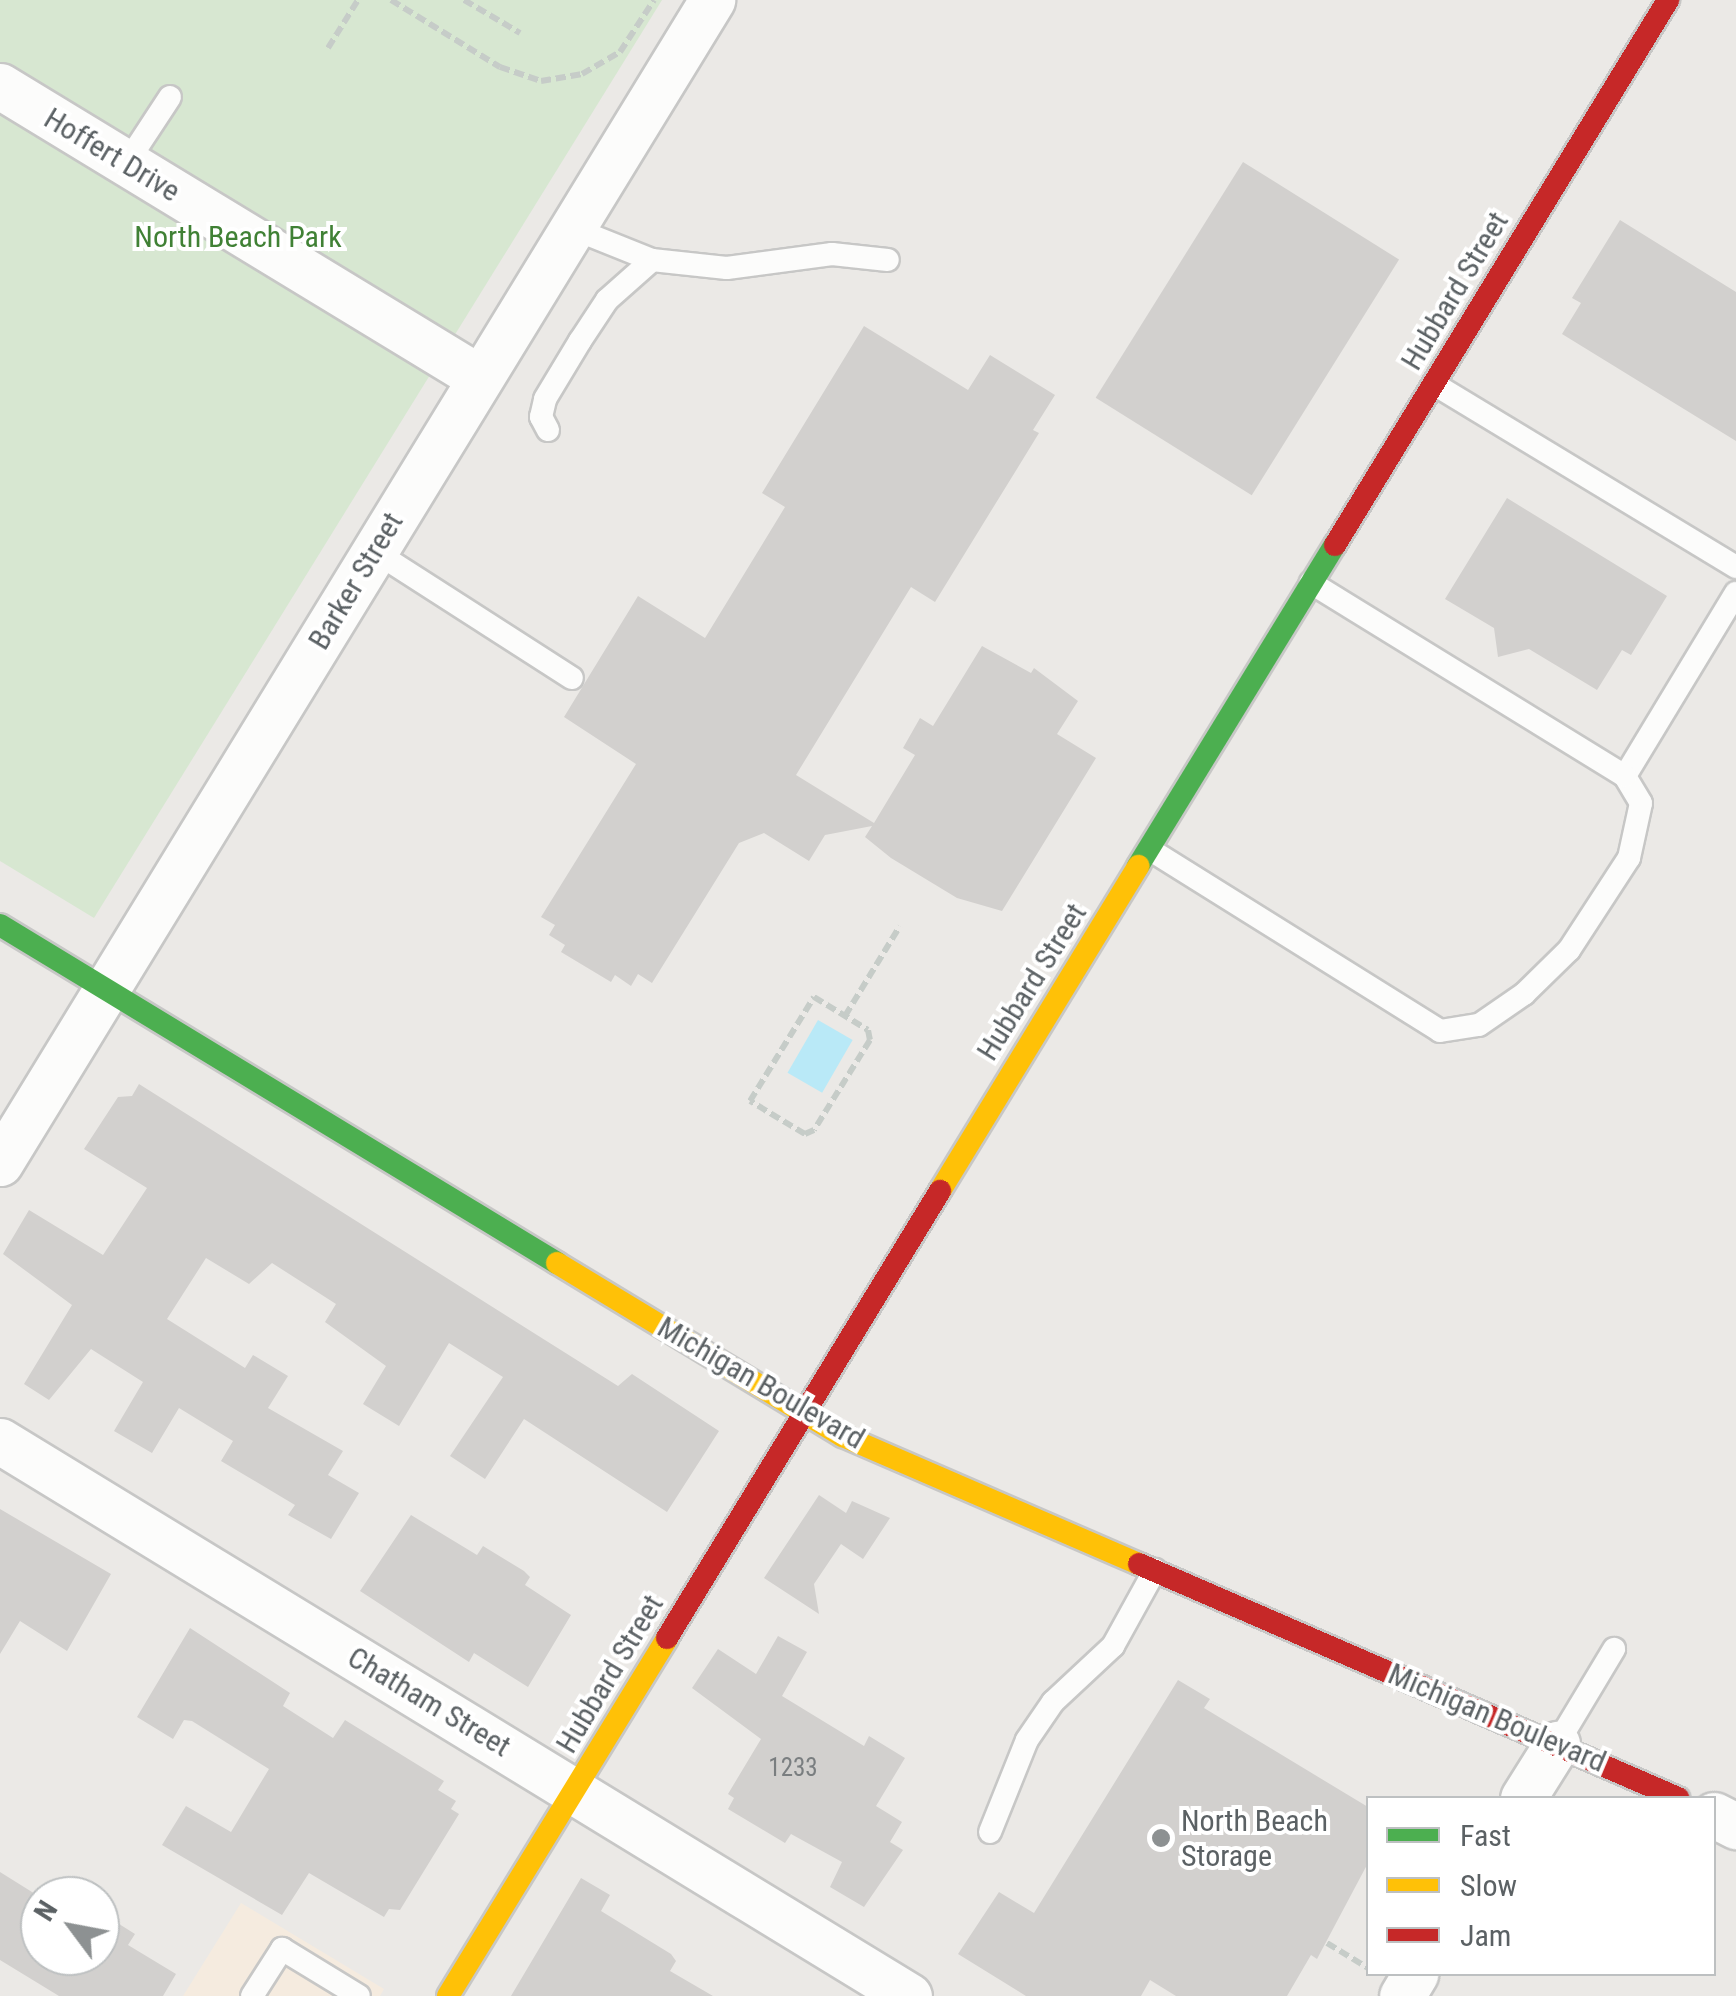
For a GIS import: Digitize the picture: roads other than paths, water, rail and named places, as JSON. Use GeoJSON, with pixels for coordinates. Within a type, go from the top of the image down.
{"type":"FeatureCollection","features":[{"type":"Feature","properties":{"kind":"street","name":"Barker Street"},"geometry":{"type":"LineString","coordinates":[[0,1163],[712,0]]}},
{"type":"Feature","properties":{"kind":"street","name":"Hubbard Street"},"geometry":{"type":"LineString","coordinates":[[448,1996],[1668,0]]}},
{"type":"Feature","properties":{"kind":"street","name":"Hoffert Drive"},"geometry":{"type":"LineString","coordinates":[[0,86],[480,378]]}},
{"type":"Feature","properties":{"kind":"street","name":"Michigan Boulevard"},"geometry":{"type":"LineString","coordinates":[[0,925],[803,1413],[1674,1796]]}},
{"type":"Feature","properties":{"kind":"street","name":"Chatham Street"},"geometry":{"type":"LineString","coordinates":[[0,1441],[909,1996]]}},
{"type":"Feature","properties":{"kind":"street"},"geometry":{"type":"LineString","coordinates":[[1524,1796],[1557,1744]]}},
{"type":"Feature","properties":{"kind":"lane"},"geometry":{"type":"LineString","coordinates":[[126,164],[170,97]]}},
{"type":"Feature","properties":{"kind":"lane"},"geometry":{"type":"LineString","coordinates":[[572,228],[652,260],[727,268],[832,254],[888,260]]}},
{"type":"Feature","properties":{"kind":"lane"},"geometry":{"type":"LineString","coordinates":[[548,430],[541,416],[545,399],[580,341],[607,300],[652,260]]}},
{"type":"Feature","properties":{"kind":"lane"},"geometry":{"type":"LineString","coordinates":[[1434,384],[1736,567]]}},
{"type":"Feature","properties":{"kind":"lane"},"geometry":{"type":"LineString","coordinates":[[374,551],[572,678]]}},
{"type":"Feature","properties":{"kind":"lane"},"geometry":{"type":"LineString","coordinates":[[1149,849],[1440,1032],[1479,1025],[1569,950],[1628,858],[1642,803],[1625,776],[1311,583]]}},
{"type":"Feature","properties":{"kind":"lane"},"geometry":{"type":"LineString","coordinates":[[1625,776],[1736,593]]}},
{"type":"Feature","properties":{"kind":"lane"},"geometry":{"type":"LineString","coordinates":[[990,1832],[1027,1740],[1053,1702],[1114,1646],[1154,1570]]}},
{"type":"Feature","properties":{"kind":"lane"},"geometry":{"type":"LineString","coordinates":[[1557,1744],[1614,1649]]}},
{"type":"Feature","properties":{"kind":"lane"},"geometry":{"type":"LineString","coordinates":[[252,1996],[282,1949],[360,1996]]}},
{"type":"Feature","properties":{"kind":"water"},"geometry":{"type":"Polygon","coordinates":[[[818,1020],[853,1040],[822,1093],[788,1073],[818,1020]]]}},
{"type":"Feature","properties":{"kind":"place","name":"North Beach Storage"},"geometry":{"type":"Point","coordinates":[1161,1838]}},
{"type":"Feature","properties":{"kind":"park label","name":"North Beach Park"},"geometry":{"type":"Point","coordinates":[238,237]}}]}
